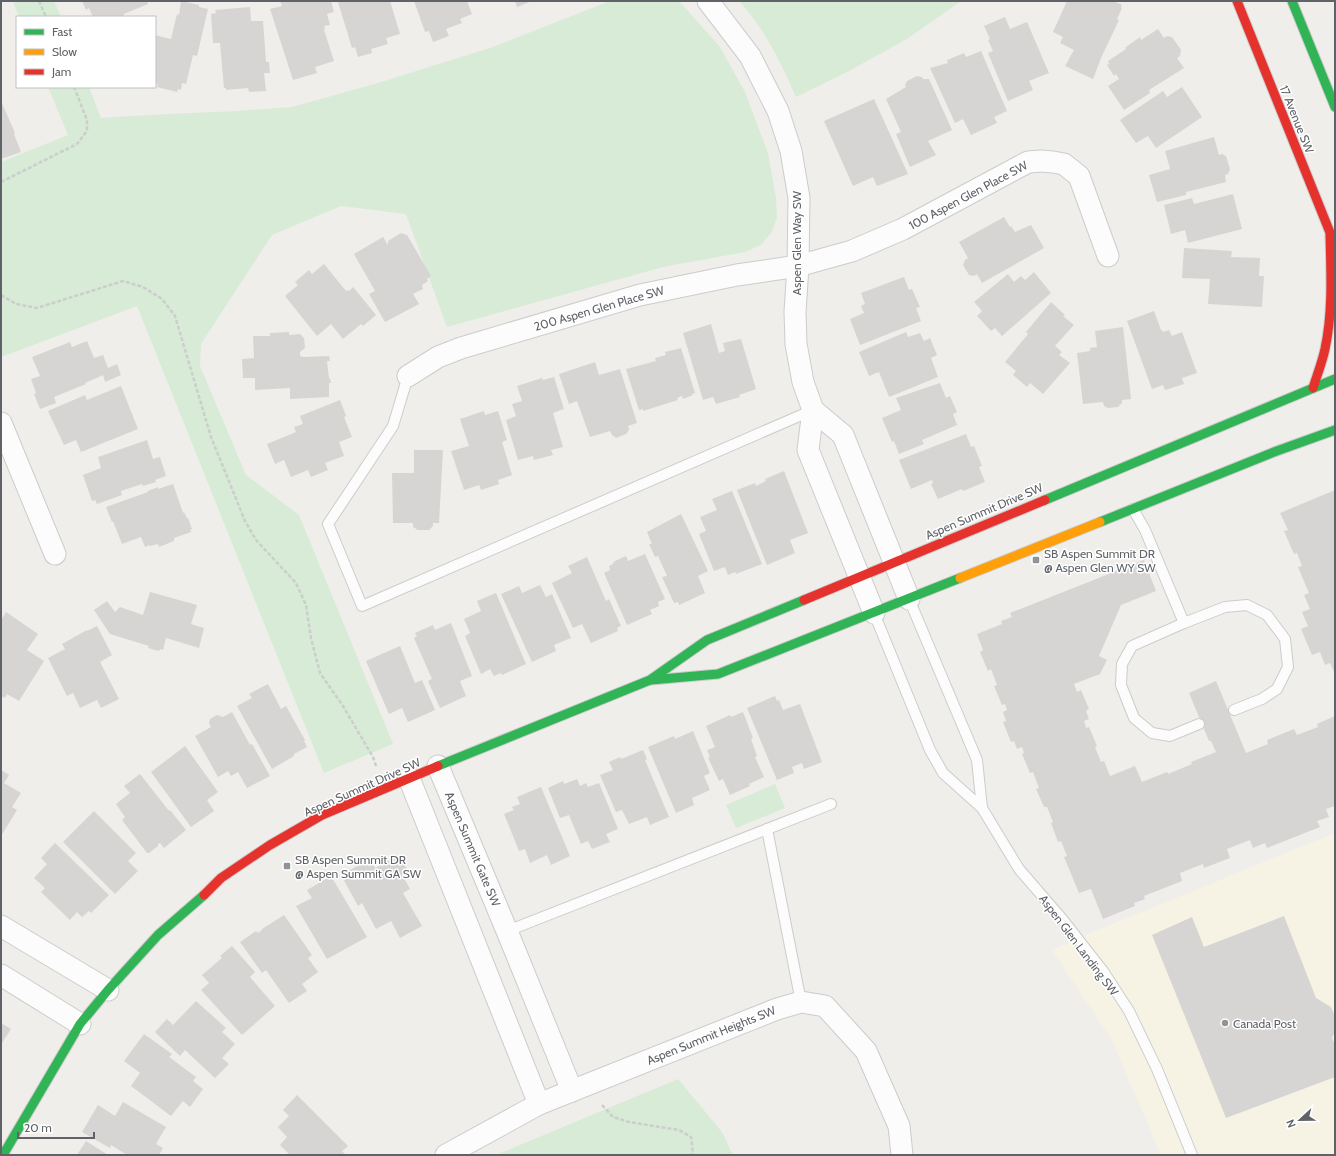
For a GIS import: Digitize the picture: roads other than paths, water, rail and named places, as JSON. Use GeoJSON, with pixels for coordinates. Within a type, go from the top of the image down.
{"type":"FeatureCollection","features":[{"type":"Feature","properties":{"kind":"street","name":"Aspen Glen Way SW"},"geometry":{"type":"LineString","coordinates":[[708,1],[750,56],[778,111],[791,151],[799,198],[798,266],[795,312],[796,344],[803,382],[813,410],[808,450],[874,613]]}},
{"type":"Feature","properties":{"kind":"street","name":"17 Avenue SW"},"geometry":{"type":"LineString","coordinates":[[1237,1],[1335,245]]}},
{"type":"Feature","properties":{"kind":"street"},"geometry":{"type":"LineString","coordinates":[[1292,1],[1335,107]]}},
{"type":"Feature","properties":{"kind":"street","name":"100 Aspen Glen Place SW"},"geometry":{"type":"LineString","coordinates":[[798,266],[852,251],[903,229],[1028,162],[1041,161],[1064,164],[1079,176],[1108,256]]}},
{"type":"Feature","properties":{"kind":"street"},"geometry":{"type":"LineString","coordinates":[[1313,388],[1325,350],[1331,304],[1330,234]]}},
{"type":"Feature","properties":{"kind":"street","name":"200 Aspen Glen Place SW"},"geometry":{"type":"LineString","coordinates":[[408,376],[438,357],[461,348],[640,295],[737,274],[798,266]]}},
{"type":"Feature","properties":{"kind":"street","name":"Aspen Summit Drive SW"},"geometry":{"type":"LineString","coordinates":[[3,1155],[80,1024],[108,990],[158,935],[221,878],[270,845],[322,815],[650,680],[707,640],[1335,379]]}},
{"type":"Feature","properties":{"kind":"street"},"geometry":{"type":"LineString","coordinates":[[813,410],[843,435],[909,599]]}},
{"type":"Feature","properties":{"kind":"street"},"geometry":{"type":"LineString","coordinates":[[1,423],[55,554]]}},
{"type":"Feature","properties":{"kind":"street","name":"Aspen Summit Drive SW"},"geometry":{"type":"LineString","coordinates":[[650,680],[718,674],[909,599],[1267,454],[1335,430]]}},
{"type":"Feature","properties":{"kind":"street","name":"Aspen Summit Gate SW"},"geometry":{"type":"LineString","coordinates":[[438,766],[572,1091]]}},
{"type":"Feature","properties":{"kind":"street"},"geometry":{"type":"LineString","coordinates":[[409,778],[539,1104]]}},
{"type":"Feature","properties":{"kind":"street"},"geometry":{"type":"LineString","coordinates":[[1,926],[108,990]]}},
{"type":"Feature","properties":{"kind":"street"},"geometry":{"type":"LineString","coordinates":[[476,944],[507,931]]}},
{"type":"Feature","properties":{"kind":"street"},"geometry":{"type":"LineString","coordinates":[[1,975],[80,1024]]}},
{"type":"Feature","properties":{"kind":"street","name":"Aspen Summit Heights SW"},"geometry":{"type":"LineString","coordinates":[[446,1155],[539,1104],[777,1009],[802,1002],[825,1006],[866,1051],[899,1126],[902,1155]]}},
{"type":"Feature","properties":{"kind":"lane"},"geometry":{"type":"LineString","coordinates":[[408,376],[393,426],[328,524],[362,606],[813,410]]}},
{"type":"Feature","properties":{"kind":"lane"},"geometry":{"type":"LineString","coordinates":[[1133,509],[1145,530],[1184,623]]}},
{"type":"Feature","properties":{"kind":"lane","name":"Aspen Glen Landing SW"},"geometry":{"type":"LineString","coordinates":[[909,599],[977,760],[982,808]]}},
{"type":"Feature","properties":{"kind":"lane"},"geometry":{"type":"LineString","coordinates":[[1199,724],[1170,736],[1152,733],[1134,718],[1121,685],[1122,664],[1132,646],[1225,607],[1247,605],[1267,615],[1285,639],[1288,667],[1277,689],[1262,699],[1234,710]]}},
{"type":"Feature","properties":{"kind":"lane","name":"Aspen Glen Landing SW"},"geometry":{"type":"LineString","coordinates":[[874,613],[930,750],[943,773],[982,808],[1019,868],[1063,920],[1103,971],[1128,1011],[1157,1069],[1192,1155]]}},
{"type":"Feature","properties":{"kind":"lane"},"geometry":{"type":"LineString","coordinates":[[507,931],[831,804]]}},
{"type":"Feature","properties":{"kind":"lane"},"geometry":{"type":"LineString","coordinates":[[767,829],[802,1002]]}},
{"type":"Feature","properties":{"kind":"place","name":"SB Aspen Summit DR @ Aspen Glen WY SW"},"geometry":{"type":"Point","coordinates":[1036,560]}},
{"type":"Feature","properties":{"kind":"place","name":"SB Aspen Summit DR @ Aspen Summit GA SW"},"geometry":{"type":"Point","coordinates":[287,866]}},
{"type":"Feature","properties":{"kind":"place","name":"Canada Post"},"geometry":{"type":"Point","coordinates":[1225,1023]}}]}
